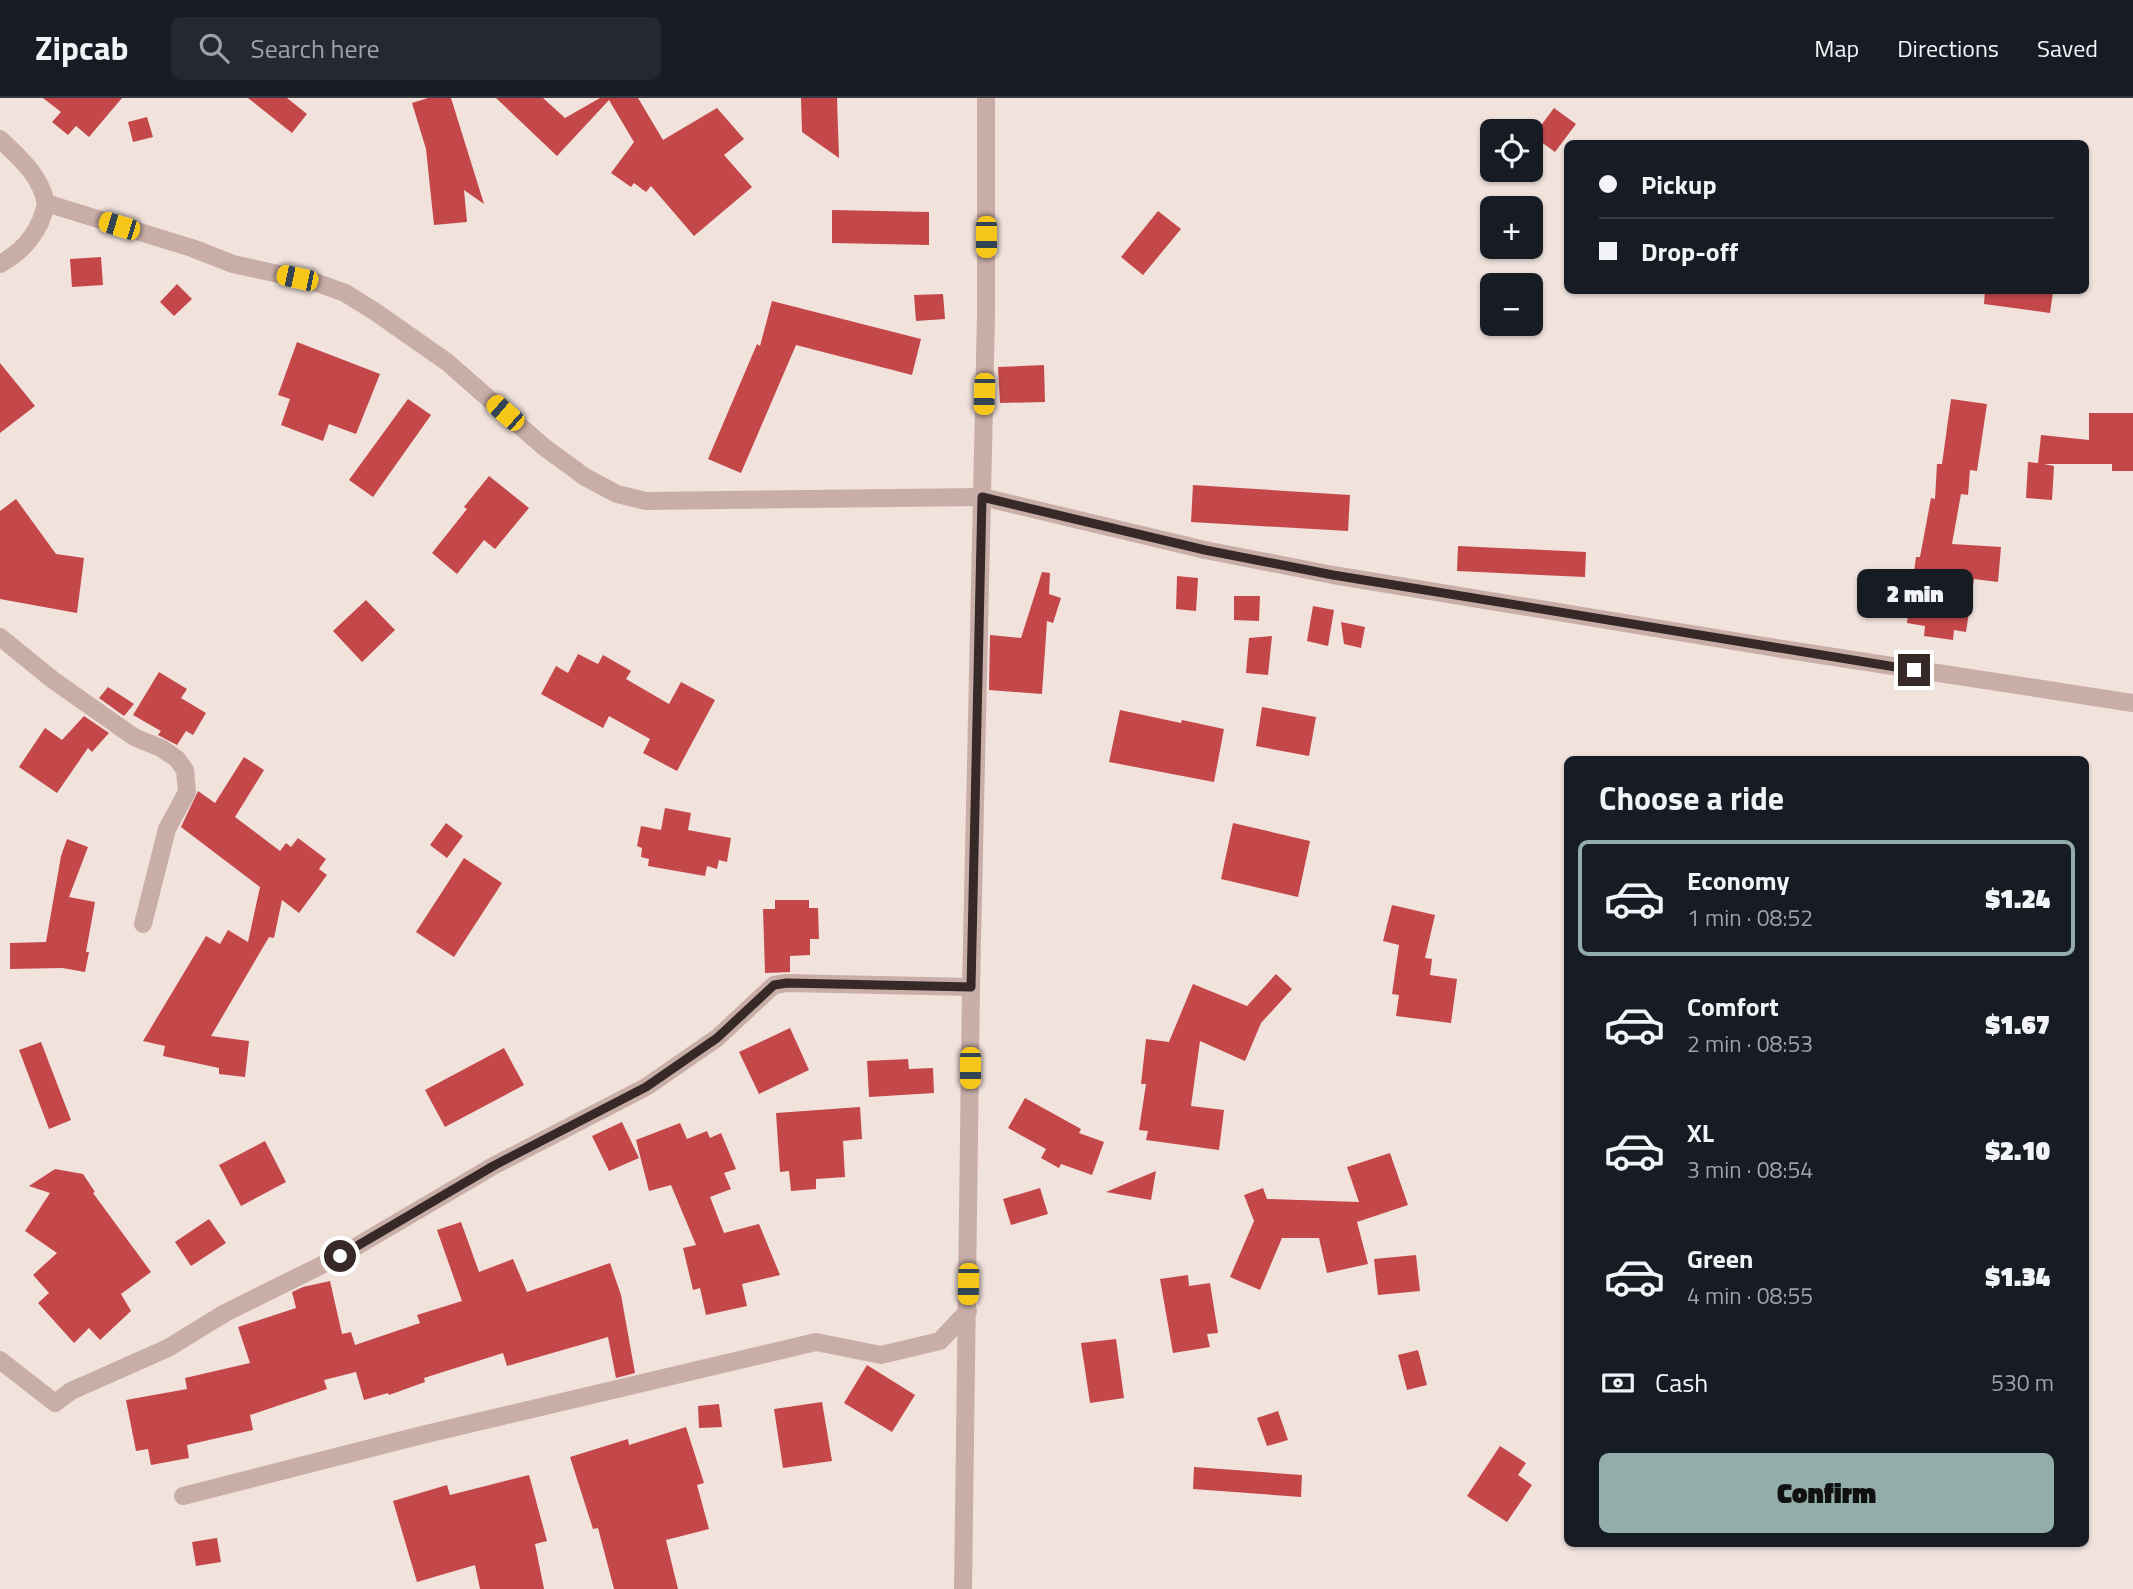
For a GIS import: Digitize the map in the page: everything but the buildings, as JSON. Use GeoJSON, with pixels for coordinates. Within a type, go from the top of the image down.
{"type":"FeatureCollection","features":[{"type":"Feature","properties":{"kind":"street"},"geometry":{"type":"LineString","coordinates":[[963,1589],[971,987],[986,316],[986,98]]}},
{"type":"Feature","properties":{"kind":"street"},"geometry":{"type":"LineString","coordinates":[[0,139],[29,167],[43,187],[46,203],[43,221],[33,235],[12,257],[0,264]]}},
{"type":"Feature","properties":{"kind":"street"},"geometry":{"type":"LineString","coordinates":[[46,203],[192,248],[233,264],[315,282],[345,293],[447,362],[544,447],[585,477],[617,494],[646,501],[982,497],[1205,550],[1333,575],[1782,649],[2133,703]]}},
{"type":"Feature","properties":{"kind":"street"},"geometry":{"type":"LineString","coordinates":[[0,638],[53,680],[134,737],[161,748],[177,759],[185,770],[187,792],[167,829],[144,924]]}},
{"type":"Feature","properties":{"kind":"street"},"geometry":{"type":"LineString","coordinates":[[0,1360],[55,1404],[71,1391],[168,1348],[225,1314],[340,1256],[495,1165],[646,1087],[717,1038],[774,985],[787,983],[971,987]]}},
{"type":"Feature","properties":{"kind":"street"},"geometry":{"type":"LineString","coordinates":[[183,1496],[422,1435],[816,1342],[881,1355],[928,1344],[940,1341],[968,1311]]}},
{"type":"Feature","properties":{"kind":"route"},"geometry":{"type":"LineString","coordinates":[[340,1256],[495,1165],[646,1087],[717,1038],[774,985],[787,983],[971,987],[982,497],[1205,550],[1333,575],[1914,670]]}}]}
